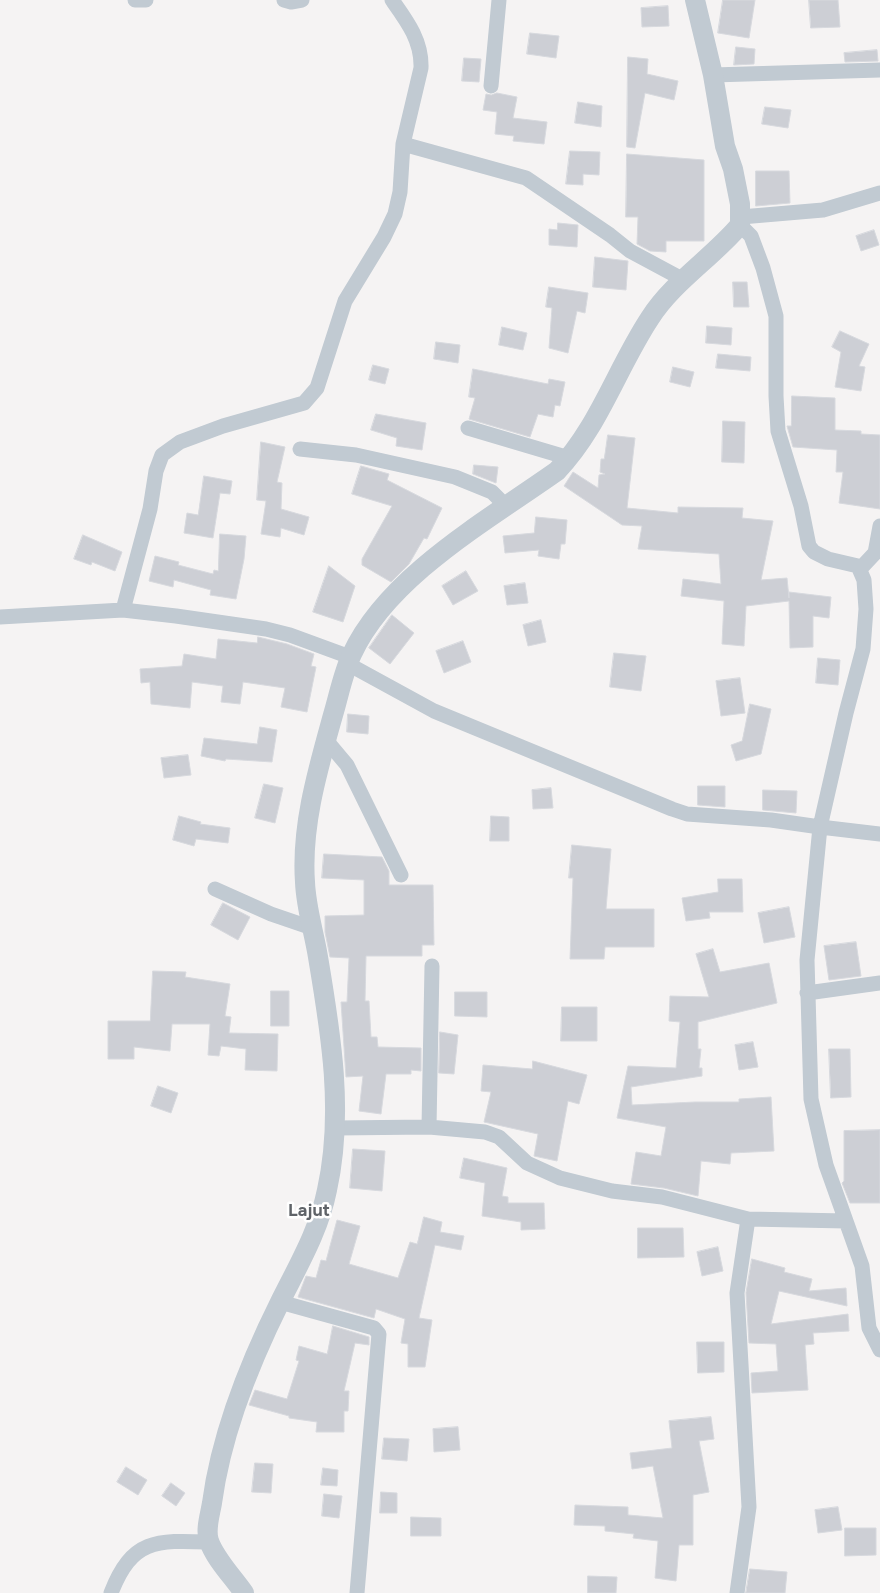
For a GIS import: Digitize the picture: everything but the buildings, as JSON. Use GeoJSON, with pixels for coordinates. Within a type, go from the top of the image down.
{"type":"FeatureCollection","features":[{"type":"Feature","properties":{"kind":"street"},"geometry":{"type":"LineString","coordinates":[[135,0],[146,0]]}},
{"type":"Feature","properties":{"kind":"street"},"geometry":{"type":"LineString","coordinates":[[284,0],[291,2],[302,0]]}},
{"type":"Feature","properties":{"kind":"street"},"geometry":{"type":"LineString","coordinates":[[123,610],[150,510],[156,472],[162,455],[180,442],[223,426],[304,403],[317,388],[345,301],[384,237],[395,214],[400,192],[403,144],[422,58],[412,29],[392,0]]}},
{"type":"Feature","properties":{"kind":"street"},"geometry":{"type":"LineString","coordinates":[[491,86],[498,0]]}},
{"type":"Feature","properties":{"kind":"street"},"geometry":{"type":"LineString","coordinates":[[695,0],[713,75],[725,146],[733,169],[740,221],[751,236],[764,268],[776,316],[778,431],[801,506],[809,546],[814,552],[828,559],[851,564],[860,569],[864,580],[866,609],[863,649],[846,712],[820,827],[806,960],[811,1099],[822,1148],[864,1279],[868,1328],[880,1350]]}},
{"type":"Feature","properties":{"kind":"street"},"geometry":{"type":"LineString","coordinates":[[713,75],[880,70]]}},
{"type":"Feature","properties":{"kind":"street"},"geometry":{"type":"LineString","coordinates":[[403,144],[526,178],[630,251],[684,280]]}},
{"type":"Feature","properties":{"kind":"street"},"geometry":{"type":"LineString","coordinates":[[244,1593],[209,1542],[207,1531],[214,1491],[235,1408],[246,1375],[320,1222],[328,1187],[336,1128],[332,1064],[322,980],[305,882],[307,825],[326,740],[349,660],[372,618],[390,597],[468,532],[557,471],[569,458],[593,423],[650,317],[665,298],[724,244],[740,221],[823,210],[880,193]]}},
{"type":"Feature","properties":{"kind":"street"},"geometry":{"type":"LineString","coordinates":[[468,428],[569,458]]}},
{"type":"Feature","properties":{"kind":"street"},"geometry":{"type":"LineString","coordinates":[[300,449],[356,456],[455,477],[492,492],[499,499],[502,510]]}},
{"type":"Feature","properties":{"kind":"street"},"geometry":{"type":"LineString","coordinates":[[860,569],[875,553],[880,526]]}},
{"type":"Feature","properties":{"kind":"street"},"geometry":{"type":"LineString","coordinates":[[0,618],[123,610],[249,625],[290,634],[349,660],[434,711],[672,809],[687,814],[771,820],[880,834]]}},
{"type":"Feature","properties":{"kind":"street"},"geometry":{"type":"LineString","coordinates":[[326,740],[348,765],[401,875]]}},
{"type":"Feature","properties":{"kind":"street"},"geometry":{"type":"LineString","coordinates":[[215,889],[312,928]]}},
{"type":"Feature","properties":{"kind":"street"},"geometry":{"type":"LineString","coordinates":[[429,1127],[432,966]]}},
{"type":"Feature","properties":{"kind":"street"},"geometry":{"type":"LineString","coordinates":[[807,993],[880,983]]}},
{"type":"Feature","properties":{"kind":"street"},"geometry":{"type":"LineString","coordinates":[[336,1128],[429,1127],[492,1134],[527,1163],[560,1178],[612,1191],[662,1197],[748,1219],[846,1221]]}},
{"type":"Feature","properties":{"kind":"street"},"geometry":{"type":"LineString","coordinates":[[737,1593],[749,1507],[737,1293],[748,1219]]}},
{"type":"Feature","properties":{"kind":"street"},"geometry":{"type":"LineString","coordinates":[[280,1302],[374,1328],[379,1334],[357,1593]]}},
{"type":"Feature","properties":{"kind":"street"},"geometry":{"type":"LineString","coordinates":[[111,1593],[127,1560],[145,1546],[160,1543],[209,1542]]}},
{"type":"Feature","properties":{"kind":"district","name":"Lajut"},"geometry":{"type":"Point","coordinates":[309,1211]}}]}
